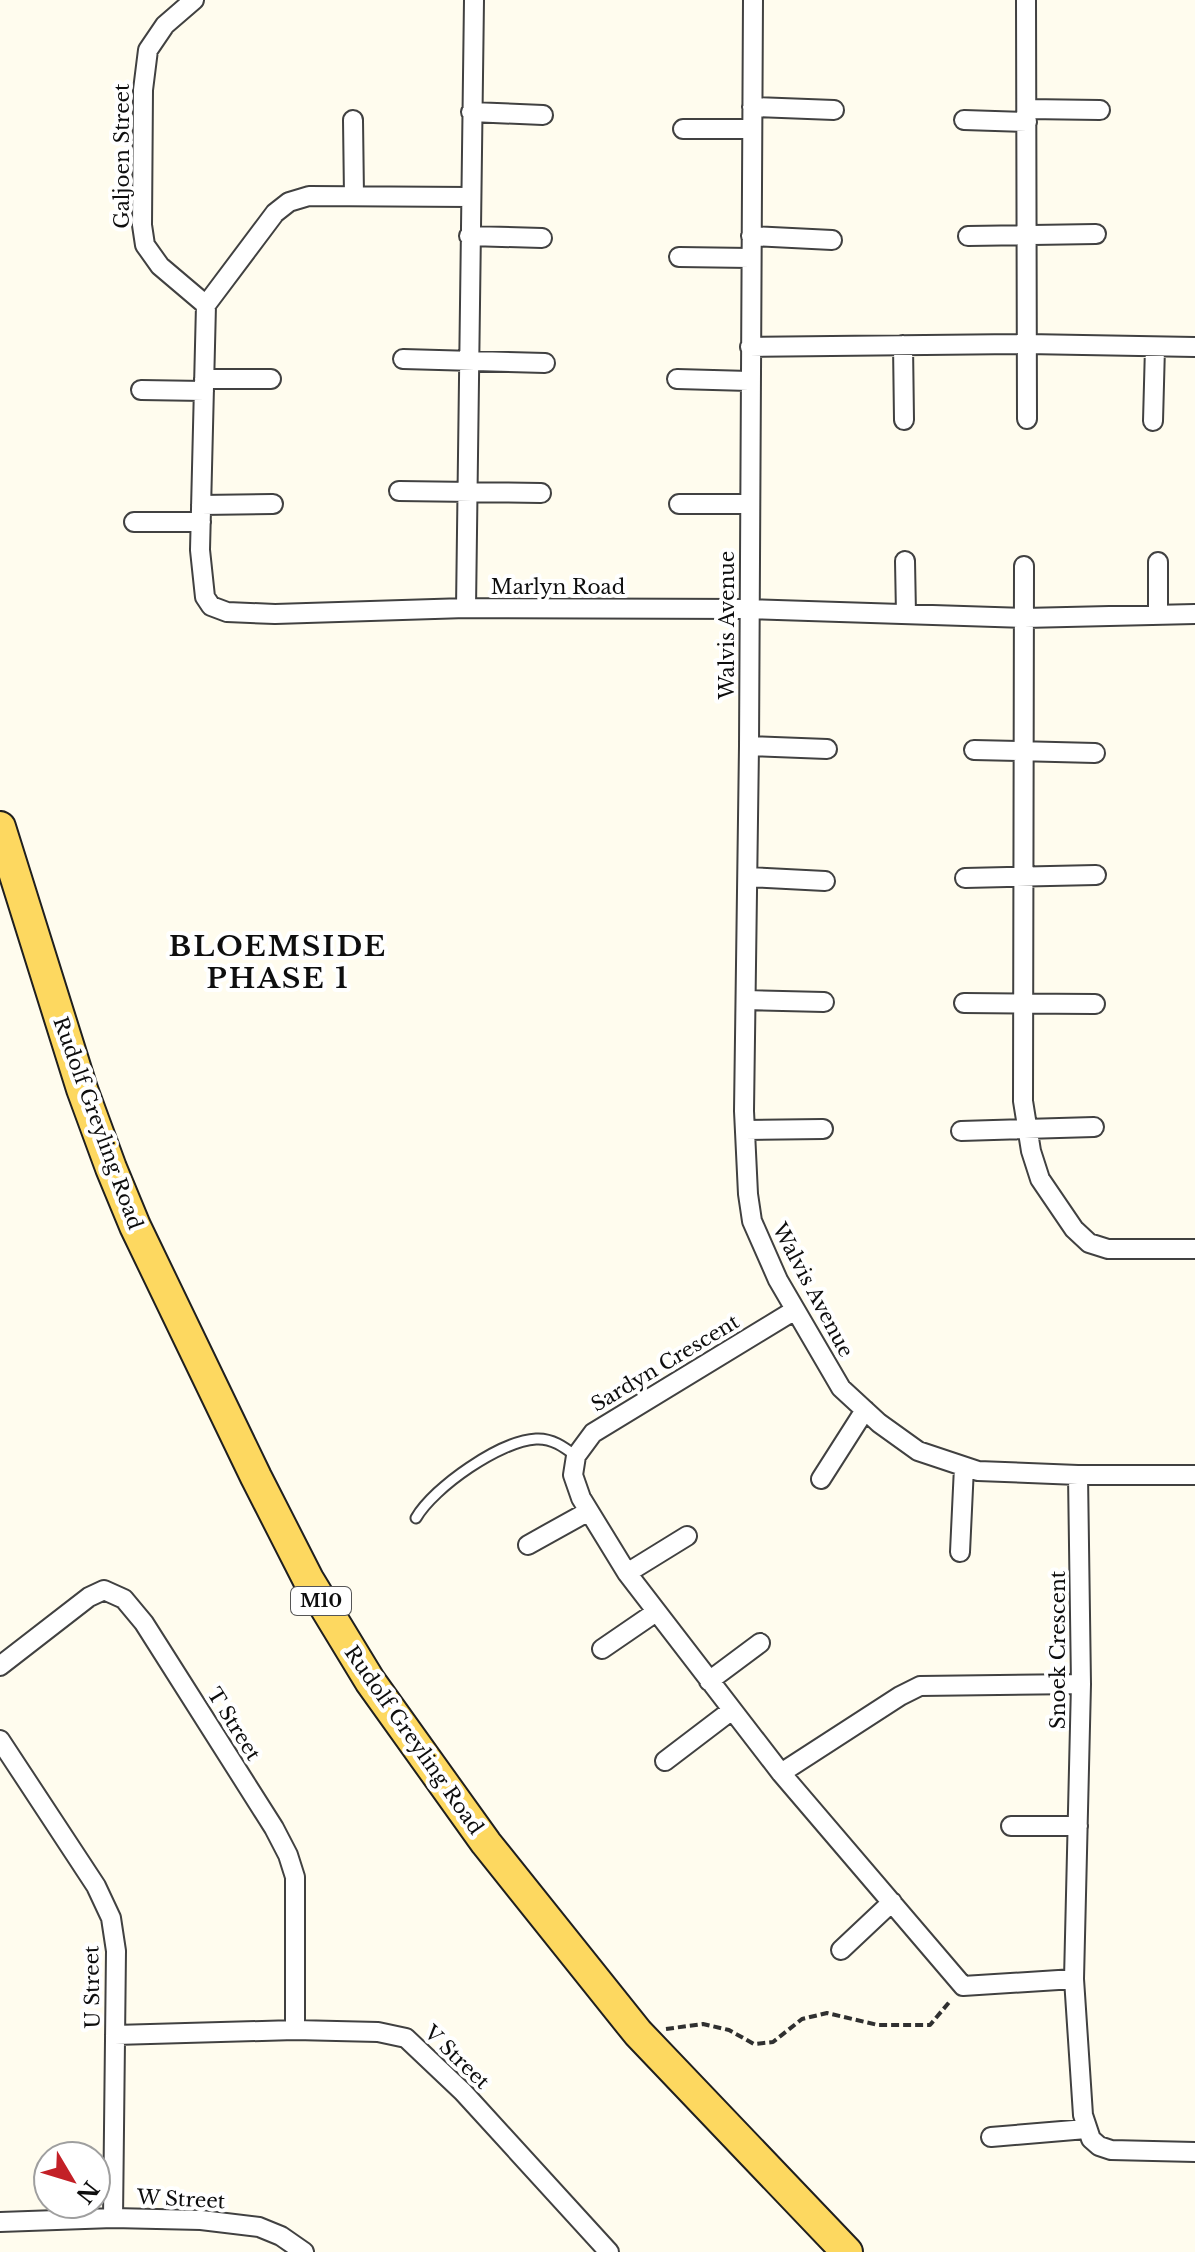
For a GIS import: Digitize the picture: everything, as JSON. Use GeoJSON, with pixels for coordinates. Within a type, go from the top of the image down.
{"type":"FeatureCollection","features":[{"type":"Feature","properties":{"kind":"main road","name":"Rudolf Greyling Road"},"geometry":{"type":"LineString","coordinates":[[0,827],[82,1089],[111,1168],[142,1240],[308,1579],[408,1737],[486,1843],[638,2033],[847,2252]]}},
{"type":"Feature","properties":{"kind":"street","name":"Galjoen Street"},"geometry":{"type":"LineString","coordinates":[[194,0],[165,25],[148,50],[143,90],[142,225],[145,245],[160,266],[206,305]]}},
{"type":"Feature","properties":{"kind":"street"},"geometry":{"type":"LineString","coordinates":[[466,608],[474,0]]}},
{"type":"Feature","properties":{"kind":"street","name":"Walvis Avenue"},"geometry":{"type":"LineString","coordinates":[[753,0],[745,1130],[752,1221],[795,1310],[841,1388],[918,1451],[978,1471],[1195,1475]]}},
{"type":"Feature","properties":{"kind":"street"},"geometry":{"type":"LineString","coordinates":[[1026,0],[1027,419]]}},
{"type":"Feature","properties":{"kind":"street"},"geometry":{"type":"LineString","coordinates":[[752,107],[834,110]]}},
{"type":"Feature","properties":{"kind":"street"},"geometry":{"type":"LineString","coordinates":[[964,120],[1100,110]]}},
{"type":"Feature","properties":{"kind":"street"},"geometry":{"type":"LineString","coordinates":[[471,112],[543,115]]}},
{"type":"Feature","properties":{"kind":"street"},"geometry":{"type":"LineString","coordinates":[[353,120],[354,196]]}},
{"type":"Feature","properties":{"kind":"street"},"geometry":{"type":"LineString","coordinates":[[683,129],[751,129]]}},
{"type":"Feature","properties":{"kind":"street"},"geometry":{"type":"LineString","coordinates":[[201,513],[206,305],[275,213],[289,202],[309,196],[470,197]]}},
{"type":"Feature","properties":{"kind":"street"},"geometry":{"type":"LineString","coordinates":[[968,236],[1096,234]]}},
{"type":"Feature","properties":{"kind":"street"},"geometry":{"type":"LineString","coordinates":[[469,236],[542,238]]}},
{"type":"Feature","properties":{"kind":"street"},"geometry":{"type":"LineString","coordinates":[[751,236],[832,240]]}},
{"type":"Feature","properties":{"kind":"street"},"geometry":{"type":"LineString","coordinates":[[679,257],[750,258]]}},
{"type":"Feature","properties":{"kind":"street"},"geometry":{"type":"LineString","coordinates":[[750,347],[1027,344],[1195,347]]}},
{"type":"Feature","properties":{"kind":"street"},"geometry":{"type":"LineString","coordinates":[[903,345],[904,420]]}},
{"type":"Feature","properties":{"kind":"street"},"geometry":{"type":"LineString","coordinates":[[1153,421],[1155,347]]}},
{"type":"Feature","properties":{"kind":"street"},"geometry":{"type":"LineString","coordinates":[[403,359],[545,363]]}},
{"type":"Feature","properties":{"kind":"street"},"geometry":{"type":"LineString","coordinates":[[141,390],[271,379]]}},
{"type":"Feature","properties":{"kind":"street"},"geometry":{"type":"LineString","coordinates":[[677,379],[749,381]]}},
{"type":"Feature","properties":{"kind":"street"},"geometry":{"type":"LineString","coordinates":[[399,491],[541,493]]}},
{"type":"Feature","properties":{"kind":"street"},"geometry":{"type":"LineString","coordinates":[[134,522],[273,504]]}},
{"type":"Feature","properties":{"kind":"street"},"geometry":{"type":"LineString","coordinates":[[679,504],[749,504]]}},
{"type":"Feature","properties":{"kind":"street","name":"Marlyn Road"},"geometry":{"type":"LineString","coordinates":[[201,513],[200,550],[205,597],[211,606],[227,612],[275,614],[466,608],[748,609],[1024,618],[1195,614]]}},
{"type":"Feature","properties":{"kind":"street"},"geometry":{"type":"LineString","coordinates":[[905,561],[906,614]]}},
{"type":"Feature","properties":{"kind":"street"},"geometry":{"type":"LineString","coordinates":[[1158,562],[1158,615]]}},
{"type":"Feature","properties":{"kind":"street"},"geometry":{"type":"LineString","coordinates":[[1024,566],[1023,1101],[1031,1151],[1040,1179],[1074,1229],[1089,1243],[1108,1249],[1195,1249]]}},
{"type":"Feature","properties":{"kind":"street"},"geometry":{"type":"LineString","coordinates":[[749,746],[827,749]]}},
{"type":"Feature","properties":{"kind":"street"},"geometry":{"type":"LineString","coordinates":[[974,750],[1095,753]]}},
{"type":"Feature","properties":{"kind":"street"},"geometry":{"type":"LineString","coordinates":[[965,878],[1096,875]]}},
{"type":"Feature","properties":{"kind":"street"},"geometry":{"type":"LineString","coordinates":[[748,877],[825,881]]}},
{"type":"Feature","properties":{"kind":"street"},"geometry":{"type":"LineString","coordinates":[[746,1000],[824,1002]]}},
{"type":"Feature","properties":{"kind":"street"},"geometry":{"type":"LineString","coordinates":[[964,1003],[1095,1004]]}},
{"type":"Feature","properties":{"kind":"street"},"geometry":{"type":"LineString","coordinates":[[961,1131],[1094,1127]]}},
{"type":"Feature","properties":{"kind":"street"},"geometry":{"type":"LineString","coordinates":[[745,1130],[823,1129]]}},
{"type":"Feature","properties":{"kind":"street","name":"Sardyn Crescent"},"geometry":{"type":"LineString","coordinates":[[576,1456],[593,1433],[795,1310]]}},
{"type":"Feature","properties":{"kind":"street"},"geometry":{"type":"LineString","coordinates":[[821,1479],[865,1410]]}},
{"type":"Feature","properties":{"kind":"street"},"geometry":{"type":"LineString","coordinates":[[576,1456],[573,1475],[589,1511],[627,1573],[781,1773],[963,1986],[1074,1979]]}},
{"type":"Feature","properties":{"kind":"street"},"geometry":{"type":"LineString","coordinates":[[960,1552],[964,1467]]}},
{"type":"Feature","properties":{"kind":"street","name":"Snoek Crescent"},"geometry":{"type":"LineString","coordinates":[[1078,1475],[1081,1684],[1074,1979],[1086,2129]]}},
{"type":"Feature","properties":{"kind":"street"},"geometry":{"type":"LineString","coordinates":[[528,1545],[589,1511]]}},
{"type":"Feature","properties":{"kind":"street"},"geometry":{"type":"LineString","coordinates":[[627,1573],[687,1536]]}},
{"type":"Feature","properties":{"kind":"street","name":"T Street"},"geometry":{"type":"LineString","coordinates":[[0,1666],[89,1597],[104,1590],[124,1599],[144,1623],[288,1855],[295,1877],[295,2030]]}},
{"type":"Feature","properties":{"kind":"street"},"geometry":{"type":"LineString","coordinates":[[602,1649],[656,1612]]}},
{"type":"Feature","properties":{"kind":"street"},"geometry":{"type":"LineString","coordinates":[[709,1681],[760,1643]]}},
{"type":"Feature","properties":{"kind":"street"},"geometry":{"type":"LineString","coordinates":[[781,1773],[920,1686],[1081,1684]]}},
{"type":"Feature","properties":{"kind":"street"},"geometry":{"type":"LineString","coordinates":[[665,1761],[732,1710]]}},
{"type":"Feature","properties":{"kind":"street","name":"U Street"},"geometry":{"type":"LineString","coordinates":[[0,1740],[96,1886],[111,1918],[116,1951],[113,2218]]}},
{"type":"Feature","properties":{"kind":"street"},"geometry":{"type":"LineString","coordinates":[[1011,1826],[1078,1826]]}},
{"type":"Feature","properties":{"kind":"street"},"geometry":{"type":"LineString","coordinates":[[841,1950],[892,1902]]}},
{"type":"Feature","properties":{"kind":"street","name":"V Street"},"geometry":{"type":"LineString","coordinates":[[115,2035],[295,2030],[378,2032],[406,2038],[463,2092],[609,2252]]}},
{"type":"Feature","properties":{"kind":"street"},"geometry":{"type":"LineString","coordinates":[[991,2137],[1086,2129],[1091,2139],[1111,2150],[1195,2152]]}},
{"type":"Feature","properties":{"kind":"street","name":"W Street"},"geometry":{"type":"LineString","coordinates":[[0,2222],[113,2218],[201,2220],[259,2227],[281,2236],[304,2252]]}},
{"type":"Feature","properties":{"kind":"lane"},"geometry":{"type":"LineString","coordinates":[[416,1518],[422,1507],[441,1489],[511,1446],[537,1438],[551,1440],[576,1456]]}},
{"type":"Feature","properties":{"kind":"path"},"geometry":{"type":"LineString","coordinates":[[638,2033],[703,2024],[729,2030],[754,2044],[773,2042],[802,2019],[827,2013],[878,2025],[930,2025],[963,1986]]}},
{"type":"Feature","properties":{"kind":"district","name":"BLOEMSIDE PHASE 1"},"geometry":{"type":"Point","coordinates":[278,962]}}]}
